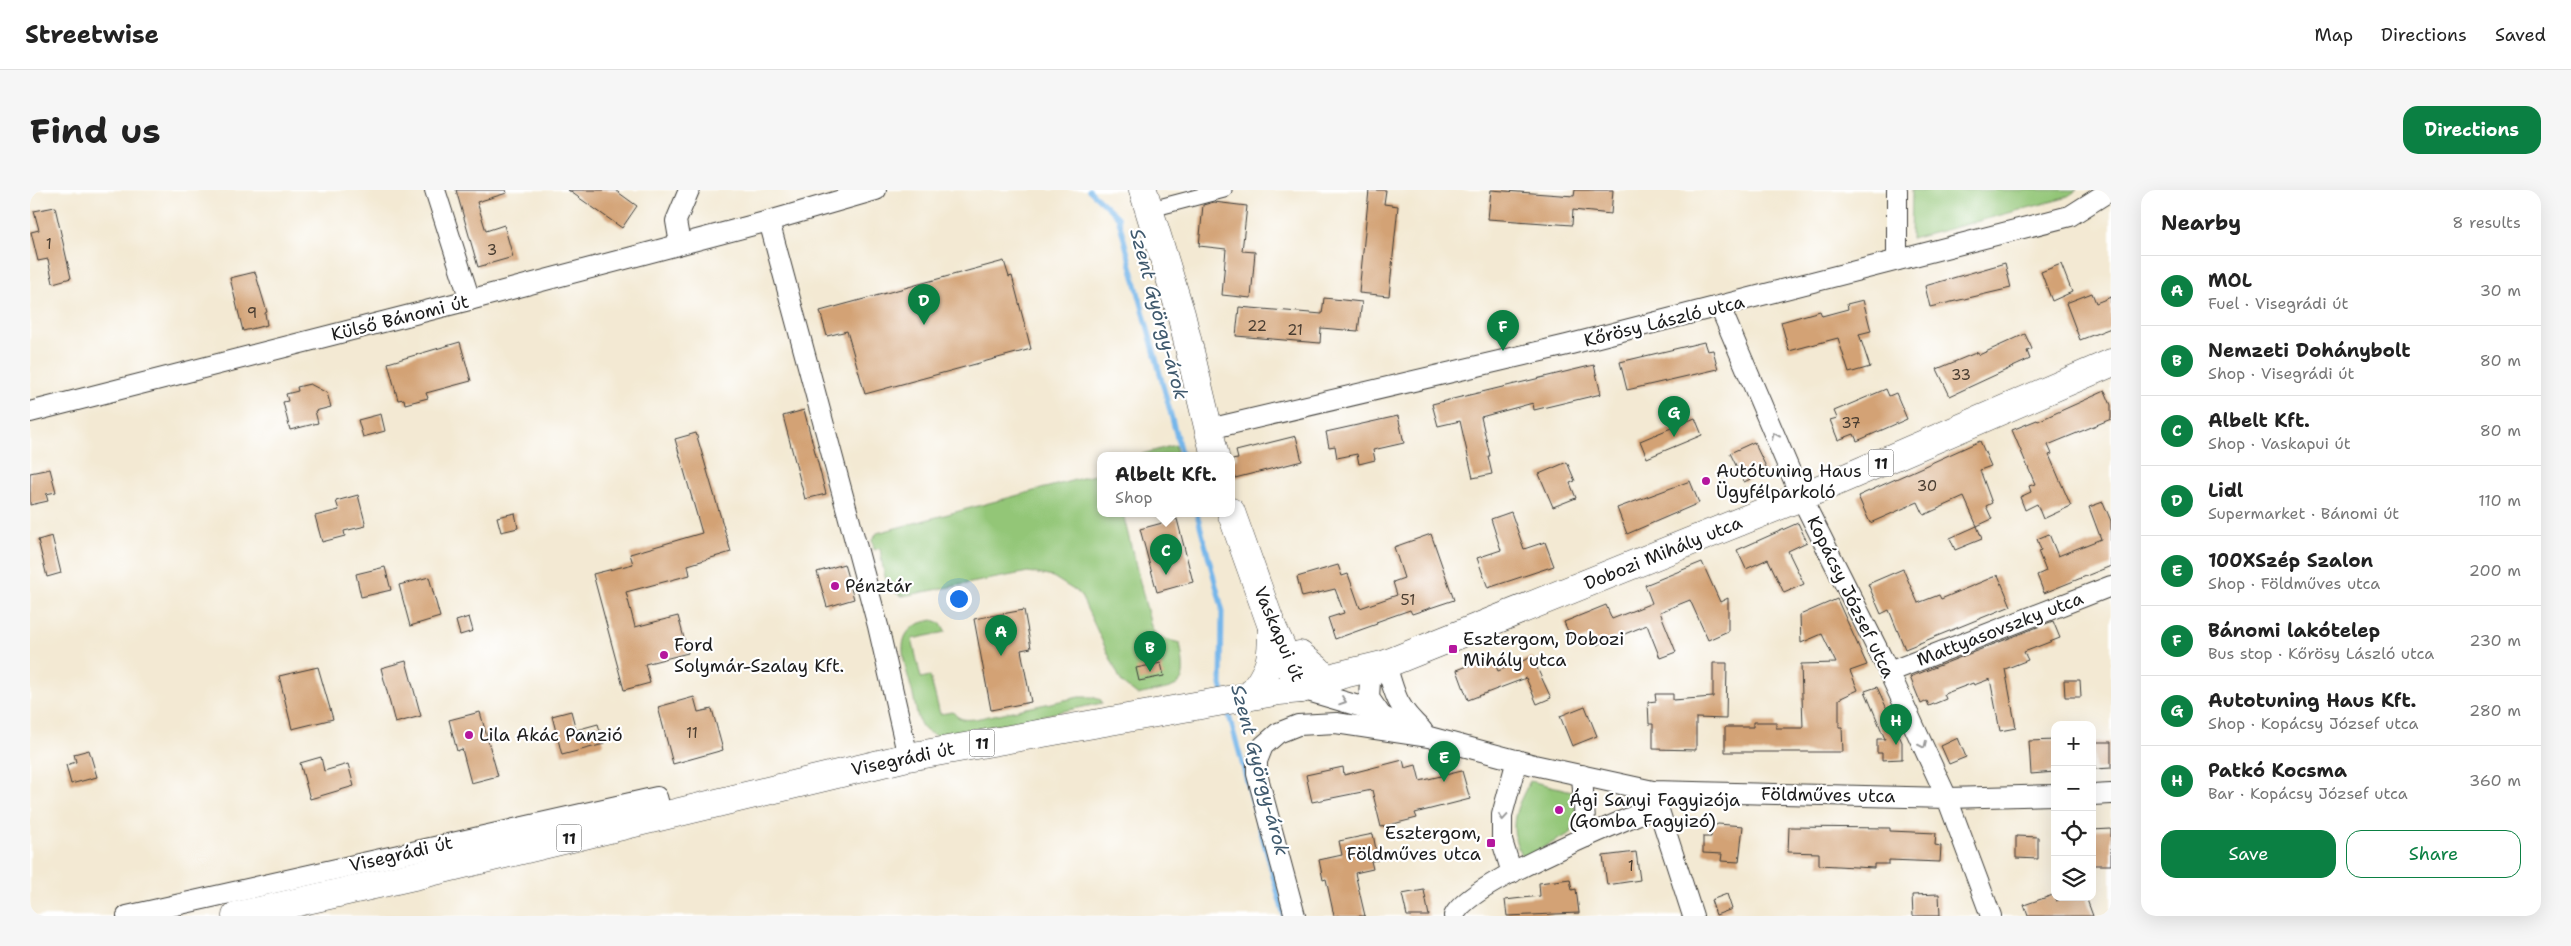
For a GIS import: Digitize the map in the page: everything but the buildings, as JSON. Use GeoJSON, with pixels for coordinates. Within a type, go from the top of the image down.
{"type":"FeatureCollection","features":[{"type":"Feature","properties":{"kind":"main road"},"geometry":{"type":"LineString","coordinates":[[1146,198],[1181,314],[1214,452]]}},
{"type":"Feature","properties":{"kind":"main road","name":"Dobozi Mihály utca"},"geometry":{"type":"LineString","coordinates":[[1176,709],[1314,685],[1340,675],[1382,665],[1801,497],[2111,363]]}},
{"type":"Feature","properties":{"kind":"main road","name":"Vaskapui út"},"geometry":{"type":"LineString","coordinates":[[1233,517],[1272,627],[1314,685]]}},
{"type":"Feature","properties":{"kind":"main road","name":"Vaskapui út"},"geometry":{"type":"LineString","coordinates":[[1249,560],[1300,655],[1304,675],[1314,685]]}},
{"type":"Feature","properties":{"kind":"main road"},"geometry":{"type":"LineString","coordinates":[[1234,698],[1261,681],[1272,658],[1272,627]]}},
{"type":"Feature","properties":{"kind":"main road","name":"Visegrádi út"},"geometry":{"type":"LineString","coordinates":[[236,916],[908,757],[1176,709]]}},
{"type":"Feature","properties":{"kind":"street"},"geometry":{"type":"LineString","coordinates":[[435,190],[470,300]]}},
{"type":"Feature","properties":{"kind":"street"},"geometry":{"type":"LineString","coordinates":[[680,244],[676,221],[689,190]]}},
{"type":"Feature","properties":{"kind":"street","name":"Külső Bánomi út"},"geometry":{"type":"LineString","coordinates":[[30,412],[470,300],[769,221],[876,190]]}},
{"type":"Feature","properties":{"kind":"street"},"geometry":{"type":"LineString","coordinates":[[1146,198],[1163,206],[1224,190]]}},
{"type":"Feature","properties":{"kind":"street"},"geometry":{"type":"LineString","coordinates":[[1897,190],[1897,260]]}},
{"type":"Feature","properties":{"kind":"street","name":"Kőrösy László utca"},"geometry":{"type":"LineString","coordinates":[[1209,429],[1720,307],[2070,216],[2111,190]]}},
{"type":"Feature","properties":{"kind":"street"},"geometry":{"type":"LineString","coordinates":[[769,221],[878,626],[908,757]]}},
{"type":"Feature","properties":{"kind":"street","name":"Kopácsy József utca"},"geometry":{"type":"LineString","coordinates":[[1720,307],[1801,497],[1889,672],[1947,798],[1991,916]]}},
{"type":"Feature","properties":{"kind":"street","name":"Mattyasovszky utca"},"geometry":{"type":"LineString","coordinates":[[1889,672],[2111,586]]}},
{"type":"Feature","properties":{"kind":"street"},"geometry":{"type":"LineString","coordinates":[[1382,665],[1370,681],[1369,698],[1383,718]]}},
{"type":"Feature","properties":{"kind":"street","name":"Földműves utca"},"geometry":{"type":"LineString","coordinates":[[1382,665],[1404,714],[1429,736]]}},
{"type":"Feature","properties":{"kind":"street","name":"Földműves utca"},"geometry":{"type":"LineString","coordinates":[[1314,685],[1383,718],[1429,736]]}},
{"type":"Feature","properties":{"kind":"street","name":"Földműves utca"},"geometry":{"type":"LineString","coordinates":[[1295,916],[1257,774],[1257,761],[1263,746],[1278,733],[1298,725],[1327,723],[1374,727],[1429,736],[1517,760],[1582,775],[1656,798],[1947,798],[2051,795]]}},
{"type":"Feature","properties":{"kind":"street"},"geometry":{"type":"LineString","coordinates":[[1512,873],[1502,841],[1502,815],[1517,760]]}},
{"type":"Feature","properties":{"kind":"street"},"geometry":{"type":"LineString","coordinates":[[1582,775],[1586,837]]}},
{"type":"Feature","properties":{"kind":"street"},"geometry":{"type":"LineString","coordinates":[[2096,794],[2111,794]]}},
{"type":"Feature","properties":{"kind":"street","name":"Visegrádi út"},"geometry":{"type":"LineString","coordinates":[[126,916],[657,797],[662,816]]}},
{"type":"Feature","properties":{"kind":"street"},"geometry":{"type":"LineString","coordinates":[[1656,798],[1693,916]]}},
{"type":"Feature","properties":{"kind":"street","name":"Földműves utca"},"geometry":{"type":"LineString","coordinates":[[1455,913],[1469,897],[1512,873],[1586,837],[1656,798]]}},
{"type":"Feature","properties":{"kind":"green space"},"geometry":{"type":"Polygon","coordinates":[[[1912,190],[2077,190],[2065,198],[1911,239],[1912,190]]]}},
{"type":"Feature","properties":{"kind":"green space"},"geometry":{"type":"Polygon","coordinates":[[[1175,445],[1177,452],[1150,452],[1175,445]]]}},
{"type":"Feature","properties":{"kind":"green space"},"geometry":{"type":"Polygon","coordinates":[[[1097,474],[1097,517],[1124,517],[1151,626],[1157,637],[1180,643],[1183,659],[1182,678],[1178,684],[1172,687],[1137,695],[1122,683],[1080,594],[1053,577],[1028,572],[903,596],[896,593],[891,589],[885,577],[880,548],[874,550],[872,540],[877,533],[1097,474]]]}},
{"type":"Feature","properties":{"kind":"green space"},"geometry":{"type":"Polygon","coordinates":[[[933,620],[941,623],[946,632],[912,639],[921,678],[930,676],[940,714],[953,712],[962,719],[975,719],[1079,697],[1092,697],[1101,700],[1102,703],[945,736],[931,734],[923,728],[918,717],[903,647],[905,637],[910,630],[919,624],[933,620]]]}},
{"type":"Feature","properties":{"kind":"green space"},"geometry":{"type":"Polygon","coordinates":[[[1530,781],[1572,791],[1576,814],[1571,833],[1527,856],[1521,855],[1514,826],[1517,808],[1530,781]]]}},
{"type":"Feature","properties":{"kind":"waterway","name":"Szent György-árok"},"geometry":{"type":"LineString","coordinates":[[1089,190],[1118,217],[1181,452]]}},
{"type":"Feature","properties":{"kind":"waterway","name":"Szent György-árok"},"geometry":{"type":"LineString","coordinates":[[1198,517],[1222,608],[1221,685],[1223,692]]}},
{"type":"Feature","properties":{"kind":"waterway","name":"Szent György-árok"},"geometry":{"type":"LineString","coordinates":[[1227,708],[1284,916]]}},
{"type":"Feature","properties":{"kind":"place","name":"Lidl"},"geometry":{"type":"Point","coordinates":[924,325]}},
{"type":"Feature","properties":{"kind":"place","name":"Bánomi lakótelep"},"geometry":{"type":"Point","coordinates":[1503,351]}},
{"type":"Feature","properties":{"kind":"place","name":"Autotuning Haus Kft."},"geometry":{"type":"Point","coordinates":[1674,437]}},
{"type":"Feature","properties":{"kind":"place","name":"Autótuning Haus Ügyfélparkoló"},"geometry":{"type":"Point","coordinates":[1706,481]}},
{"type":"Feature","properties":{"kind":"place","name":"Albelt Kft."},"geometry":{"type":"Point","coordinates":[1166,575]}},
{"type":"Feature","properties":{"kind":"place","name":"Pénztár"},"geometry":{"type":"Point","coordinates":[835,586]}},
{"type":"Feature","properties":{"kind":"place","name":"Esztergom, Dobozi Mihály utca"},"geometry":{"type":"Point","coordinates":[1453,649]}},
{"type":"Feature","properties":{"kind":"place","name":"Ford Solymár-Szalay Kft."},"geometry":{"type":"Point","coordinates":[664,655]}},
{"type":"Feature","properties":{"kind":"place","name":"MOL"},"geometry":{"type":"Point","coordinates":[1001,656]}},
{"type":"Feature","properties":{"kind":"place","name":"Nemzeti Dohánybolt"},"geometry":{"type":"Point","coordinates":[1150,672]}},
{"type":"Feature","properties":{"kind":"place","name":"Lila Akác Panzió"},"geometry":{"type":"Point","coordinates":[469,735]}},
{"type":"Feature","properties":{"kind":"place","name":"Patkó Kocsma"},"geometry":{"type":"Point","coordinates":[1896,745]}},
{"type":"Feature","properties":{"kind":"place","name":"100XSzép Szalon"},"geometry":{"type":"Point","coordinates":[1444,782]}},
{"type":"Feature","properties":{"kind":"place","name":"Ági Sanyi Fagyizója (Gomba Fagyizó)"},"geometry":{"type":"Point","coordinates":[1559,810]}},
{"type":"Feature","properties":{"kind":"place","name":"Esztergom, Földműves utca"},"geometry":{"type":"Point","coordinates":[1491,843]}}]}
